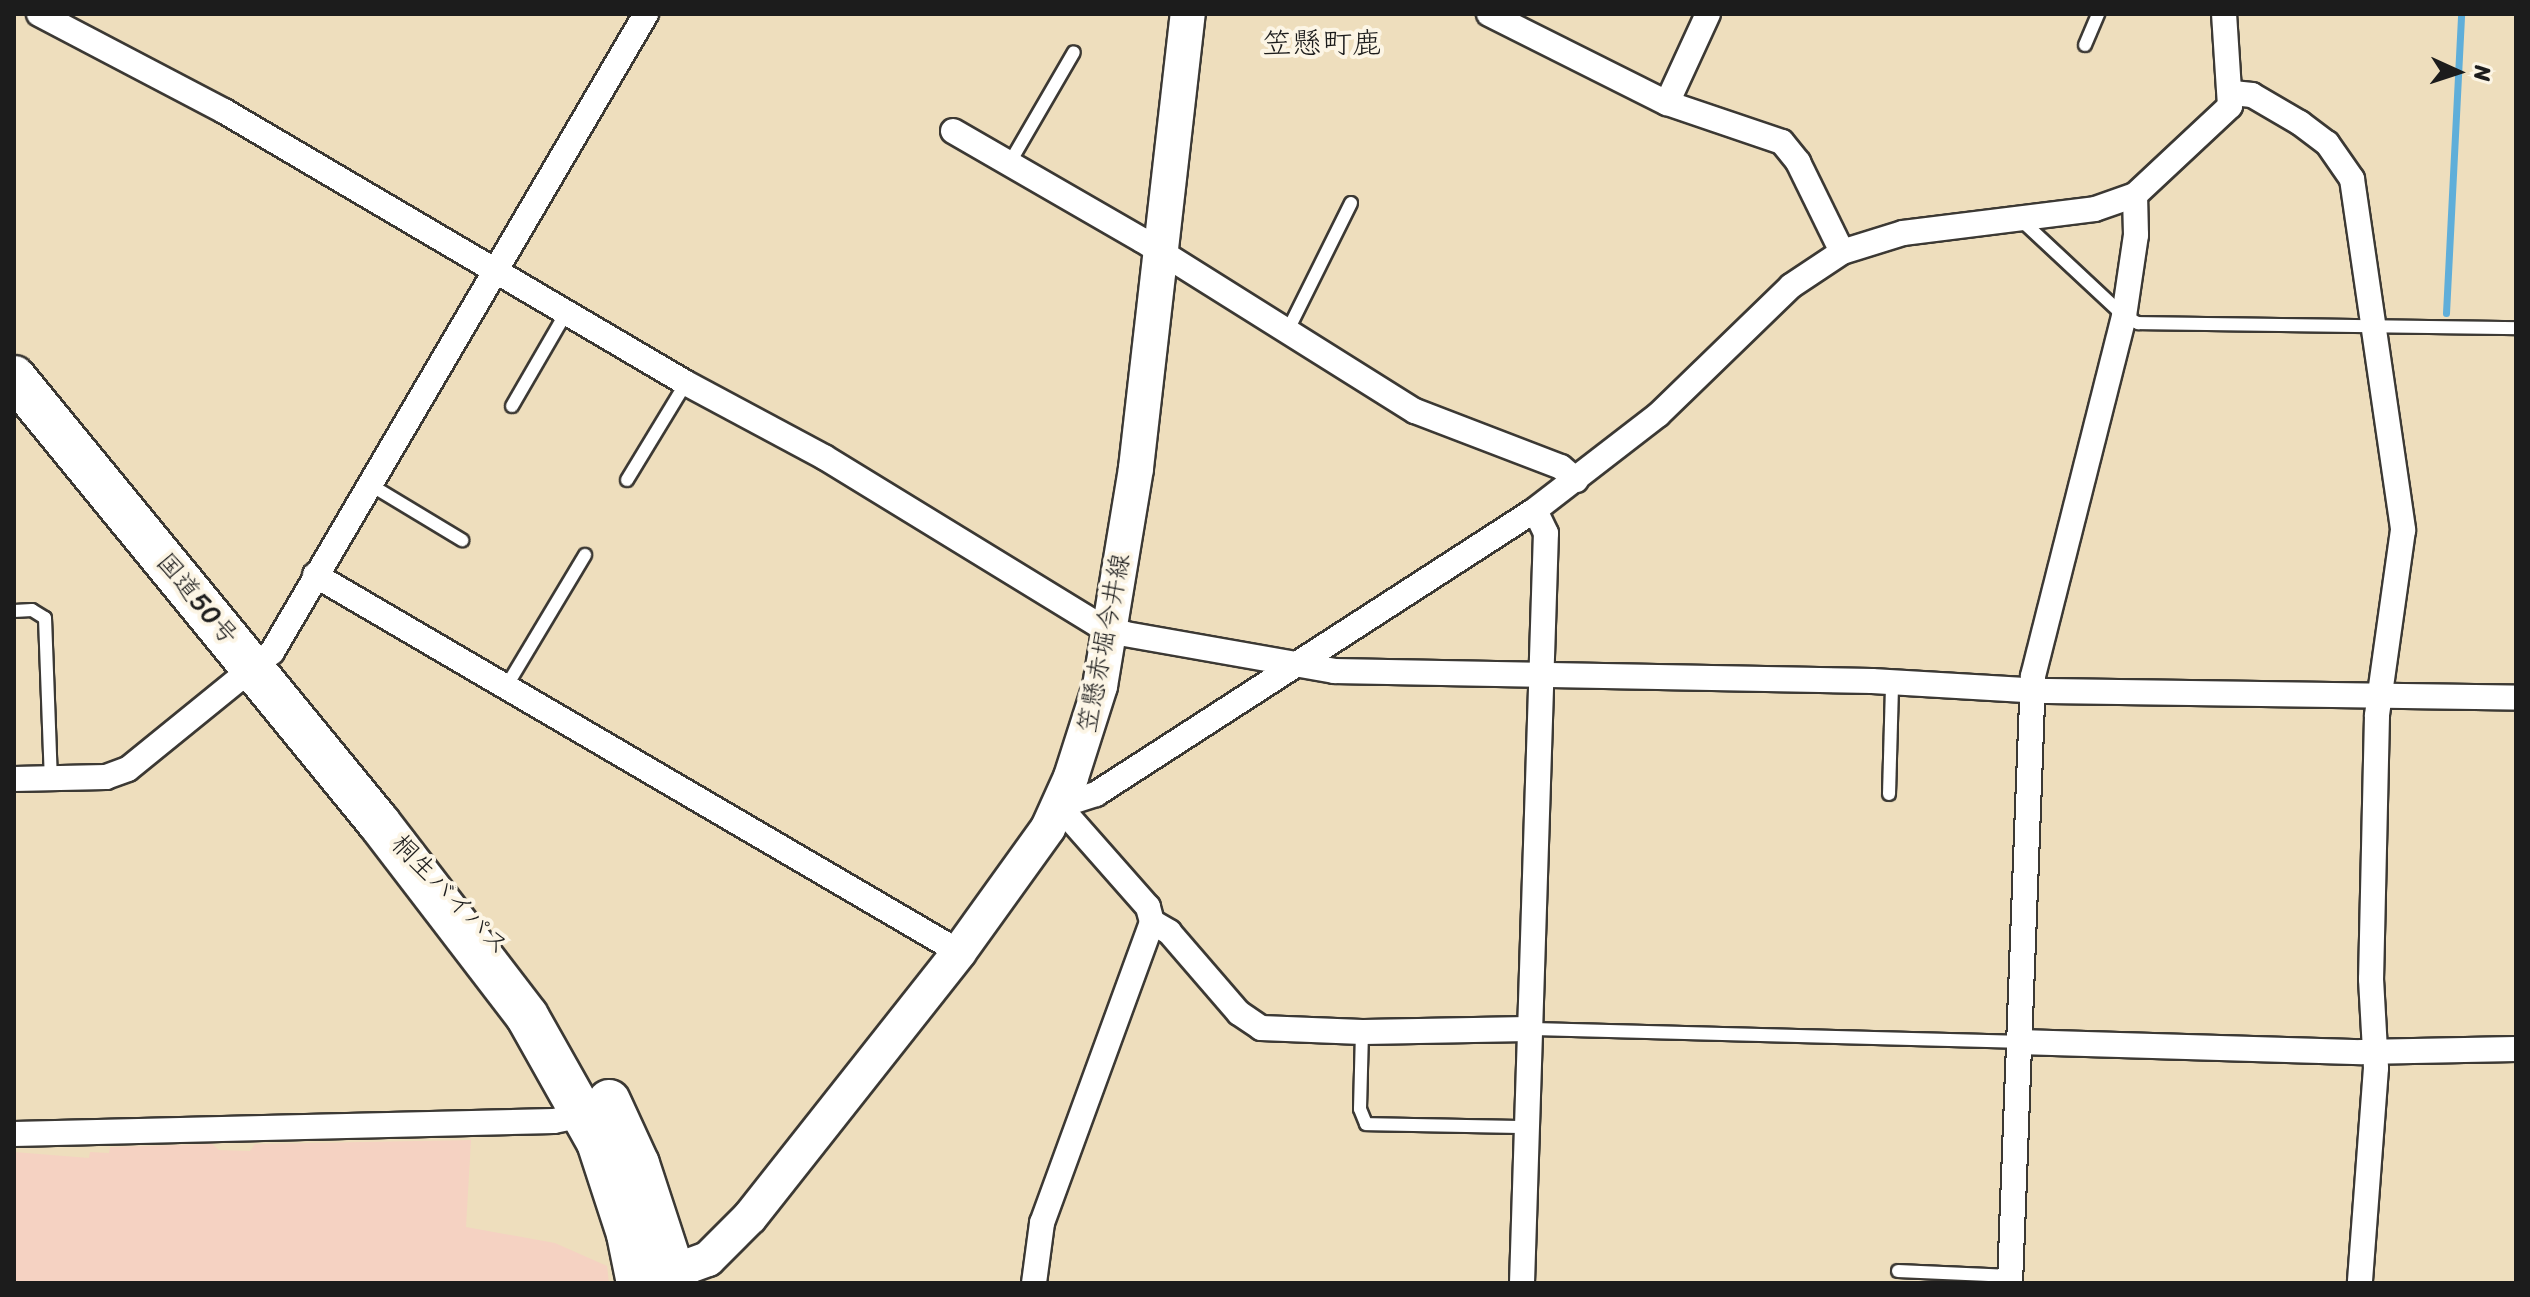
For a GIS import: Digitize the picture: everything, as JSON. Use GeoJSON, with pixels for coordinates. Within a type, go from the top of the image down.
{"type":"FeatureCollection","features":[{"type":"Feature","properties":{"kind":"highway","name":"国道50号"},"geometry":{"type":"LineString","coordinates":[[14,377],[379,823]]}},
{"type":"Feature","properties":{"kind":"highway","name":"桐生バイパス"},"geometry":{"type":"LineString","coordinates":[[379,823],[527,1016],[586,1114],[628,1234],[663,1280]]}},
{"type":"Feature","properties":{"kind":"highway","name":"桐生バイパス"},"geometry":{"type":"LineString","coordinates":[[379,823],[473,914],[560,1016],[626,1137],[663,1280]]}},
{"type":"Feature","properties":{"kind":"main road","name":"笠懸赤堀今井線"},"geometry":{"type":"LineString","coordinates":[[663,1280],[708,1259],[750,1217],[959,952],[1059,806],[1092,717],[1110,629],[1163,254],[1188,14]]}},
{"type":"Feature","properties":{"kind":"street"},"geometry":{"type":"LineString","coordinates":[[39,14],[224,111],[686,383],[824,457],[1110,629],[1296,667],[2032,690],[2516,698]]}},
{"type":"Feature","properties":{"kind":"street"},"geometry":{"type":"LineString","coordinates":[[14,779],[106,777],[128,769],[277,646],[368,484],[646,14]]}},
{"type":"Feature","properties":{"kind":"street"},"geometry":{"type":"LineString","coordinates":[[1489,14],[1667,103],[1774,137],[1788,148],[1842,252]]}},
{"type":"Feature","properties":{"kind":"street"},"geometry":{"type":"LineString","coordinates":[[1667,103],[1708,14]]}},
{"type":"Feature","properties":{"kind":"street"},"geometry":{"type":"LineString","coordinates":[[1034,1283],[1042,1223],[1152,922],[1148,907],[1059,806],[1096,794],[1535,510],[1658,415],[1791,286],[1842,252],[1903,233],[2095,209],[2135,195],[2225,115],[2233,93],[2224,14]]}},
{"type":"Feature","properties":{"kind":"street"},"geometry":{"type":"LineString","coordinates":[[2233,93],[2277,108],[2341,159],[2359,199],[2403,530],[2379,698],[2371,979],[2376,1051],[2360,1283]]}},
{"type":"Feature","properties":{"kind":"street"},"geometry":{"type":"LineString","coordinates":[[953,131],[1163,254],[1415,411],[1561,467],[1576,480]]}},
{"type":"Feature","properties":{"kind":"street"},"geometry":{"type":"LineString","coordinates":[[2010,1280],[2032,690],[2039,644],[2124,316],[2138,214],[2135,195]]}},
{"type":"Feature","properties":{"kind":"street"},"geometry":{"type":"LineString","coordinates":[[1522,1283],[1546,533],[1535,510]]}},
{"type":"Feature","properties":{"kind":"street"},"geometry":{"type":"LineString","coordinates":[[315,575],[959,952]]}},
{"type":"Feature","properties":{"kind":"street"},"geometry":{"type":"LineString","coordinates":[[1152,922],[1169,932],[1254,1024],[1362,1032],[1530,1029]]}},
{"type":"Feature","properties":{"kind":"street"},"geometry":{"type":"LineString","coordinates":[[2019,1042],[2376,1051],[2516,1049]]}},
{"type":"Feature","properties":{"kind":"street"},"geometry":{"type":"LineString","coordinates":[[14,1134],[554,1121],[586,1114]]}},
{"type":"Feature","properties":{"kind":"lane"},"geometry":{"type":"LineString","coordinates":[[2085,45],[2098,14]]}},
{"type":"Feature","properties":{"kind":"lane"},"geometry":{"type":"LineString","coordinates":[[1009,164],[1074,52]]}},
{"type":"Feature","properties":{"kind":"lane"},"geometry":{"type":"LineString","coordinates":[[1287,332],[1351,203]]}},
{"type":"Feature","properties":{"kind":"lane"},"geometry":{"type":"LineString","coordinates":[[2020,219],[2124,316],[2138,323],[2516,328]]}},
{"type":"Feature","properties":{"kind":"lane"},"geometry":{"type":"LineString","coordinates":[[512,406],[566,313]]}},
{"type":"Feature","properties":{"kind":"lane"},"geometry":{"type":"LineString","coordinates":[[627,480],[686,383]]}},
{"type":"Feature","properties":{"kind":"lane"},"geometry":{"type":"LineString","coordinates":[[368,484],[462,540]]}},
{"type":"Feature","properties":{"kind":"lane"},"geometry":{"type":"LineString","coordinates":[[506,687],[585,555]]}},
{"type":"Feature","properties":{"kind":"lane"},"geometry":{"type":"LineString","coordinates":[[14,611],[32,610],[45,618],[51,778]]}},
{"type":"Feature","properties":{"kind":"lane"},"geometry":{"type":"LineString","coordinates":[[1889,794],[1892,684]]}},
{"type":"Feature","properties":{"kind":"lane"},"geometry":{"type":"LineString","coordinates":[[1530,1029],[2019,1042]]}},
{"type":"Feature","properties":{"kind":"lane"},"geometry":{"type":"LineString","coordinates":[[1362,1032],[1360,1109],[1366,1124],[1527,1127]]}},
{"type":"Feature","properties":{"kind":"lane"},"geometry":{"type":"LineString","coordinates":[[1898,1271],[2010,1280]]}},
{"type":"Feature","properties":{"kind":"shaded area"},"geometry":{"type":"Polygon","coordinates":[[[471,1140],[466,1227],[555,1243],[607,1266],[609,1283],[14,1283],[14,1152],[89,1158],[90,1152],[109,1153],[110,1147],[212,1144],[219,1150],[250,1151],[255,1144],[471,1140]]]}},
{"type":"Feature","properties":{"kind":"waterway"},"geometry":{"type":"LineString","coordinates":[[2446,313],[2461,14]]}},
{"type":"Feature","properties":{"kind":"district","name":"笠懸町鹿"},"geometry":{"type":"Point","coordinates":[1322,43]}}]}
